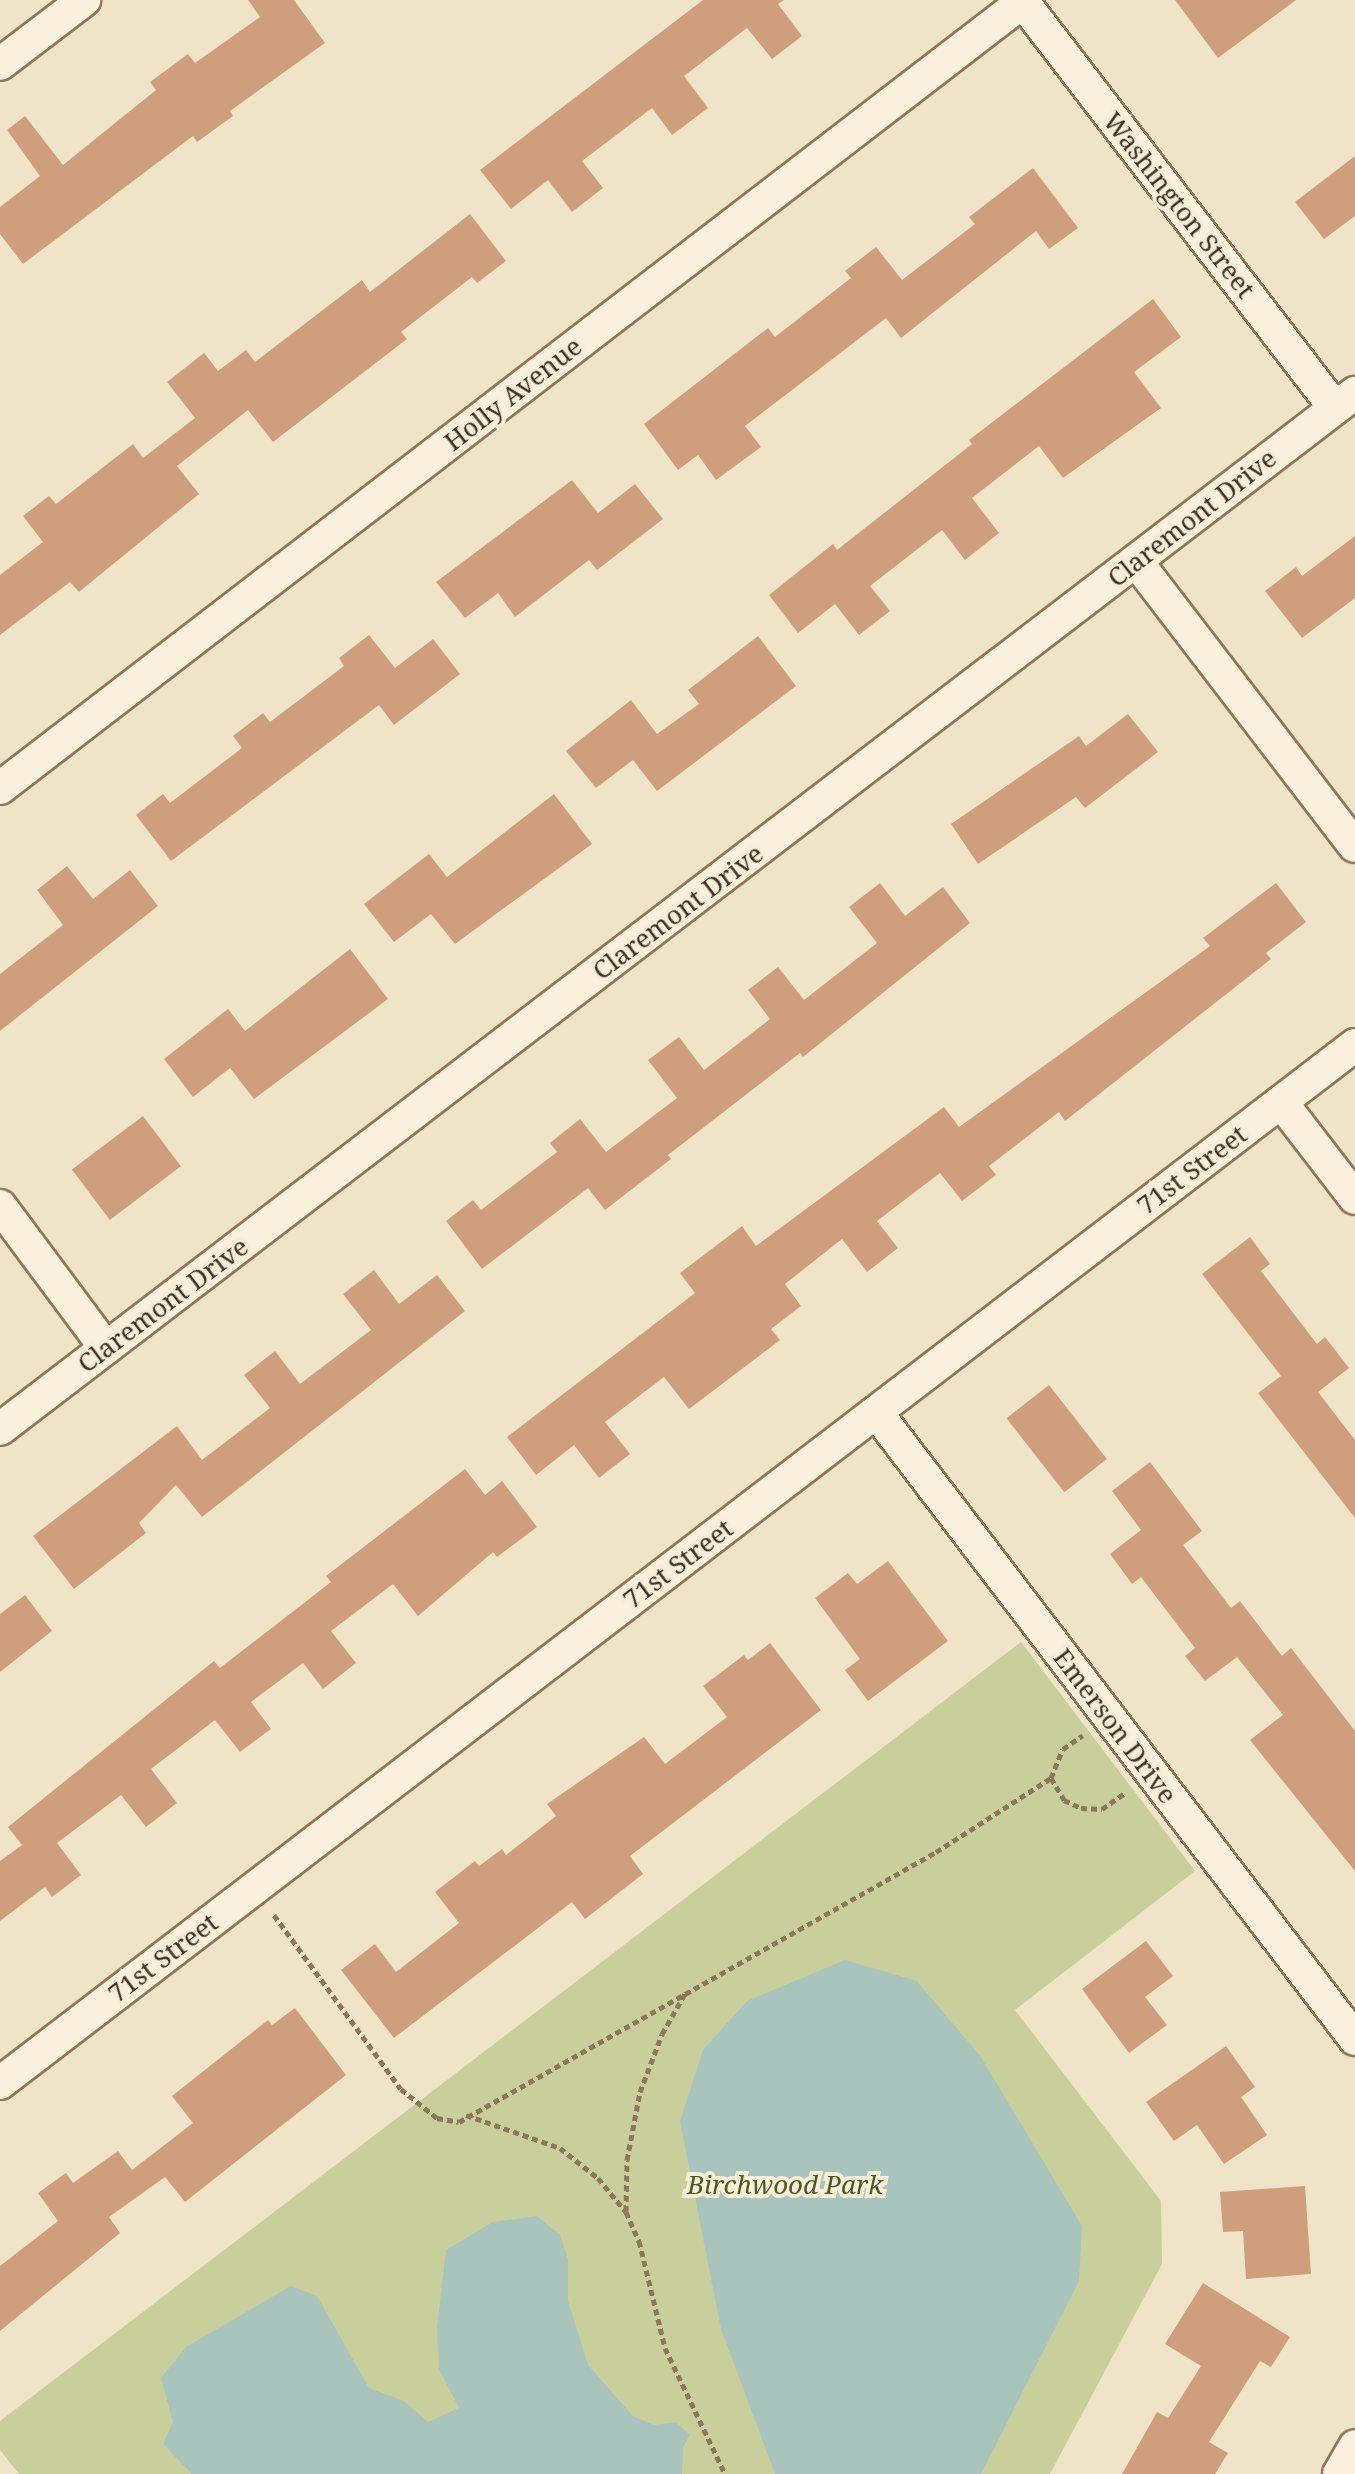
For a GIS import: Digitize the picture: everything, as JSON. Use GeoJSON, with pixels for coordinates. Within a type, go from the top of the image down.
{"type":"FeatureCollection","features":[{"type":"Feature","properties":{"kind":"street"},"geometry":{"type":"LineString","coordinates":[[0,64],[84,0]]}},
{"type":"Feature","properties":{"kind":"street","name":"Washington Street"},"geometry":{"type":"LineString","coordinates":[[1024,1],[1345,400]]}},
{"type":"Feature","properties":{"kind":"street","name":"Holly Avenue"},"geometry":{"type":"LineString","coordinates":[[0,788],[1024,1]]}},
{"type":"Feature","properties":{"kind":"street","name":"Claremont Drive"},"geometry":{"type":"LineString","coordinates":[[0,1429],[1345,400]]}},
{"type":"Feature","properties":{"kind":"street"},"geometry":{"type":"LineString","coordinates":[[1136,561],[1355,846]]}},
{"type":"Feature","properties":{"kind":"street","name":"71st Street"},"geometry":{"type":"LineString","coordinates":[[0,2083],[1355,1045]]}},
{"type":"Feature","properties":{"kind":"street"},"geometry":{"type":"LineString","coordinates":[[1281,1102],[1355,1198]]}},
{"type":"Feature","properties":{"kind":"street"},"geometry":{"type":"LineString","coordinates":[[0,1206],[106,1348]]}},
{"type":"Feature","properties":{"kind":"street","name":"Emerson Drive"},"geometry":{"type":"LineString","coordinates":[[876,1412],[1355,2039]]}},
{"type":"Feature","properties":{"kind":"street"},"geometry":{"type":"LineString","coordinates":[[1339,2474],[1355,2446]]}},
{"type":"Feature","properties":{"kind":"path"},"geometry":{"type":"LineString","coordinates":[[255,1888],[410,2098],[437,2118],[459,2122],[466,2115],[936,1852],[1051,1778],[1063,1749],[1108,1717]]}},
{"type":"Feature","properties":{"kind":"path"},"geometry":{"type":"LineString","coordinates":[[1051,1778],[1064,1800],[1081,1808],[1102,1809],[1153,1775]]}},
{"type":"Feature","properties":{"kind":"path"},"geometry":{"type":"LineString","coordinates":[[626,2212],[627,2160],[640,2092],[662,2034],[688,1990]]}},
{"type":"Feature","properties":{"kind":"path"},"geometry":{"type":"LineString","coordinates":[[466,2115],[560,2148],[598,2178],[626,2212],[639,2241],[665,2348],[725,2474]]}},
{"type":"Feature","properties":{"kind":"green space","name":"Birchwood Park"},"geometry":{"type":"Polygon","coordinates":[[[1021,1642],[1195,1871],[1015,2010],[1161,2201],[1162,2264],[1050,2474],[19,2474],[0,2450],[0,2421],[1021,1642]]]}},
{"type":"Feature","properties":{"kind":"water"},"geometry":{"type":"Polygon","coordinates":[[[845,1960],[917,1981],[981,2057],[1082,2226],[1079,2281],[981,2474],[775,2474],[721,2329],[680,2121],[703,2050],[747,2001],[845,1960]]]}},
{"type":"Feature","properties":{"kind":"water"},"geometry":{"type":"Polygon","coordinates":[[[537,2216],[560,2235],[568,2259],[568,2301],[588,2365],[633,2416],[654,2425],[676,2422],[690,2435],[683,2447],[682,2474],[192,2474],[163,2444],[173,2422],[161,2378],[186,2347],[291,2286],[317,2296],[369,2388],[404,2401],[428,2422],[459,2408],[439,2369],[437,2327],[446,2250],[493,2222],[537,2216]]]}},
{"type":"Feature","properties":{"kind":"building"},"geometry":{"type":"Polygon","coordinates":[[[248,0],[294,0],[325,43],[230,111],[233,116],[197,142],[193,136],[23,264],[0,234],[0,207],[40,176],[7,130],[25,116],[63,165],[156,90],[150,82],[188,54],[195,63],[260,17],[248,0]]]}},
{"type":"Feature","properties":{"kind":"building"},"geometry":{"type":"Polygon","coordinates":[[[703,0],[784,0],[778,4],[802,36],[772,59],[747,28],[684,76],[708,108],[672,135],[652,108],[582,161],[603,188],[572,212],[548,180],[511,209],[480,170],[703,0]]]}},
{"type":"Feature","properties":{"kind":"building"},"geometry":{"type":"Polygon","coordinates":[[[1175,0],[1296,0],[1218,58],[1175,0]]]}},
{"type":"Feature","properties":{"kind":"building"},"geometry":{"type":"Polygon","coordinates":[[[1355,156],[1355,216],[1324,239],[1295,202],[1355,156]]]}},
{"type":"Feature","properties":{"kind":"building"},"geometry":{"type":"Polygon","coordinates":[[[1033,168],[1078,228],[1049,249],[1036,231],[901,338],[886,318],[745,426],[761,447],[716,480],[698,455],[678,470],[644,424],[768,328],[775,337],[851,278],[845,271],[876,247],[902,280],[975,224],[969,217],[1033,168]]]}},
{"type":"Feature","properties":{"kind":"building"},"geometry":{"type":"Polygon","coordinates":[[[470,214],[506,261],[477,283],[472,277],[401,332],[407,339],[273,442],[248,410],[177,466],[199,494],[79,592],[70,582],[0,635],[0,575],[43,542],[23,516],[49,496],[56,504],[133,444],[143,458],[195,418],[167,382],[204,353],[218,371],[246,350],[255,362],[362,280],[370,292],[470,214]]]}},
{"type":"Feature","properties":{"kind":"building"},"geometry":{"type":"Polygon","coordinates":[[[1153,299],[1181,337],[1134,372],[1161,408],[1063,478],[1039,446],[972,498],[999,533],[965,560],[942,530],[870,586],[890,611],[859,635],[835,604],[798,633],[769,595],[833,544],[837,550],[972,444],[969,440],[1153,299]]]}},
{"type":"Feature","properties":{"kind":"building"},"geometry":{"type":"Polygon","coordinates":[[[572,480],[598,513],[635,484],[663,519],[597,570],[589,560],[515,617],[498,593],[465,618],[436,582],[572,480]]]}},
{"type":"Feature","properties":{"kind":"building"},"geometry":{"type":"Polygon","coordinates":[[[1355,536],[1355,598],[1302,638],[1265,591],[1296,567],[1302,576],[1355,536]]]}},
{"type":"Feature","properties":{"kind":"building"},"geometry":{"type":"Polygon","coordinates":[[[369,635],[395,668],[433,639],[460,674],[394,725],[379,705],[171,861],[136,815],[163,794],[170,803],[242,748],[233,736],[263,713],[270,722],[344,666],[339,658],[369,635]]]}},
{"type":"Feature","properties":{"kind":"building"},"geometry":{"type":"Polygon","coordinates":[[[758,636],[796,686],[657,791],[633,760],[596,788],[566,751],[631,700],[657,734],[699,704],[688,690],[758,636]]]}},
{"type":"Feature","properties":{"kind":"building"},"geometry":{"type":"Polygon","coordinates":[[[1128,714],[1158,752],[1085,808],[1076,797],[978,864],[951,824],[1079,736],[1086,746],[1128,714]]]}},
{"type":"Feature","properties":{"kind":"building"},"geometry":{"type":"Polygon","coordinates":[[[554,794],[592,844],[455,944],[431,914],[394,942],[364,904],[429,854],[447,877],[554,794]]]}},
{"type":"Feature","properties":{"kind":"building"},"geometry":{"type":"Polygon","coordinates":[[[67,866],[93,899],[130,870],[158,906],[0,1031],[0,974],[63,925],[37,890],[67,866]]]}},
{"type":"Feature","properties":{"kind":"building"},"geometry":{"type":"Polygon","coordinates":[[[880,883],[905,916],[943,887],[970,923],[803,1057],[800,1053],[668,1155],[671,1159],[605,1210],[588,1188],[482,1269],[446,1221],[473,1200],[481,1210],[557,1152],[550,1143],[580,1119],[606,1152],[677,1098],[648,1060],[679,1037],[704,1070],[770,1019],[748,990],[778,967],[804,1000],[877,943],[849,907],[880,883]]]}},
{"type":"Feature","properties":{"kind":"building"},"geometry":{"type":"Polygon","coordinates":[[[1276,883],[1306,922],[1266,953],[1271,959],[1065,1121],[1059,1112],[989,1166],[996,1175],[962,1201],[940,1173],[877,1221],[898,1248],[867,1272],[842,1239],[785,1284],[801,1306],[771,1329],[780,1340],[689,1409],[664,1377],[605,1422],[630,1454],[599,1478],[574,1445],[536,1475],[507,1437],[695,1293],[680,1273],[742,1226],[756,1246],[944,1107],[959,1127],[1210,946],[1203,938],[1276,883]]]}},
{"type":"Feature","properties":{"kind":"building"},"geometry":{"type":"Polygon","coordinates":[[[350,949],[388,999],[254,1099],[230,1068],[193,1097],[164,1059],[228,1009],[245,1031],[350,949]]]}},
{"type":"Feature","properties":{"kind":"building"},"geometry":{"type":"Polygon","coordinates":[[[143,1116],[181,1166],[110,1220],[72,1170],[143,1116]]]}},
{"type":"Feature","properties":{"kind":"building"},"geometry":{"type":"Polygon","coordinates":[[[1250,1237],[1270,1264],[1261,1271],[1317,1344],[1325,1337],[1349,1368],[1318,1392],[1355,1440],[1355,1518],[1258,1393],[1281,1376],[1202,1274],[1250,1237]]]}},
{"type":"Feature","properties":{"kind":"building"},"geometry":{"type":"Polygon","coordinates":[[[374,1270],[399,1304],[437,1275],[465,1311],[202,1517],[176,1485],[139,1523],[146,1533],[74,1589],[33,1536],[177,1426],[202,1460],[270,1408],[244,1375],[275,1351],[300,1384],[371,1330],[343,1294],[374,1270]]]}},
{"type":"Feature","properties":{"kind":"building"},"geometry":{"type":"Polygon","coordinates":[[[1049,1385],[1107,1459],[1064,1492],[1006,1418],[1049,1385]]]}},
{"type":"Feature","properties":{"kind":"building"},"geometry":{"type":"Polygon","coordinates":[[[1150,1462],[1202,1531],[1183,1545],[1231,1608],[1240,1601],[1282,1656],[1291,1648],[1355,1731],[1355,1871],[1250,1740],[1283,1715],[1237,1657],[1205,1681],[1185,1656],[1195,1648],[1141,1577],[1132,1584],[1110,1554],[1141,1530],[1112,1491],[1150,1462]]]}},
{"type":"Feature","properties":{"kind":"building"},"geometry":{"type":"Polygon","coordinates":[[[465,1469],[485,1495],[502,1481],[537,1527],[497,1557],[493,1552],[418,1616],[393,1584],[331,1631],[356,1663],[323,1689],[303,1663],[251,1702],[271,1729],[240,1752],[215,1720],[151,1769],[177,1803],[146,1827],[121,1795],[57,1843],[81,1875],[52,1897],[45,1887],[0,1921],[0,1861],[22,1845],[8,1827],[214,1661],[220,1668],[331,1582],[326,1576],[465,1469]]]}},
{"type":"Feature","properties":{"kind":"building"},"geometry":{"type":"Polygon","coordinates":[[[888,1561],[948,1641],[868,1701],[845,1670],[860,1659],[815,1598],[848,1573],[857,1584],[888,1561]]]}},
{"type":"Feature","properties":{"kind":"building"},"geometry":{"type":"Polygon","coordinates":[[[25,1595],[52,1631],[0,1672],[0,1614],[25,1595]]]}},
{"type":"Feature","properties":{"kind":"building"},"geometry":{"type":"Polygon","coordinates":[[[770,1643],[821,1710],[630,1856],[643,1874],[585,1919],[572,1902],[394,2038],[341,1970],[375,1944],[396,1972],[459,1923],[435,1892],[475,1861],[479,1866],[502,1849],[506,1855],[556,1816],[547,1804],[644,1737],[665,1764],[727,1717],[703,1686],[744,1655],[748,1660],[770,1643]]]}},
{"type":"Feature","properties":{"kind":"building"},"geometry":{"type":"Polygon","coordinates":[[[1146,1941],[1173,1976],[1145,1997],[1167,2025],[1129,2053],[1082,1989],[1146,1941]]]}},
{"type":"Feature","properties":{"kind":"building"},"geometry":{"type":"Polygon","coordinates":[[[295,2008],[346,2075],[185,2202],[165,2177],[109,2217],[120,2233],[0,2331],[0,2266],[58,2221],[38,2193],[66,2173],[73,2183],[118,2151],[132,2170],[193,2123],[172,2096],[268,2020],[272,2025],[295,2008]]]}},
{"type":"Feature","properties":{"kind":"building"},"geometry":{"type":"Polygon","coordinates":[[[1226,2046],[1255,2087],[1241,2097],[1267,2135],[1224,2164],[1197,2125],[1174,2141],[1146,2102],[1226,2046]]]}},
{"type":"Feature","properties":{"kind":"building"},"geometry":{"type":"Polygon","coordinates":[[[1305,2186],[1311,2274],[1246,2279],[1243,2231],[1223,2232],[1220,2192],[1305,2186]]]}},
{"type":"Feature","properties":{"kind":"building"},"geometry":{"type":"Polygon","coordinates":[[[1203,2283],[1290,2337],[1271,2367],[1260,2361],[1209,2442],[1228,2453],[1215,2474],[1122,2474],[1157,2412],[1168,2418],[1201,2366],[1165,2344],[1203,2283]]]}}]}
